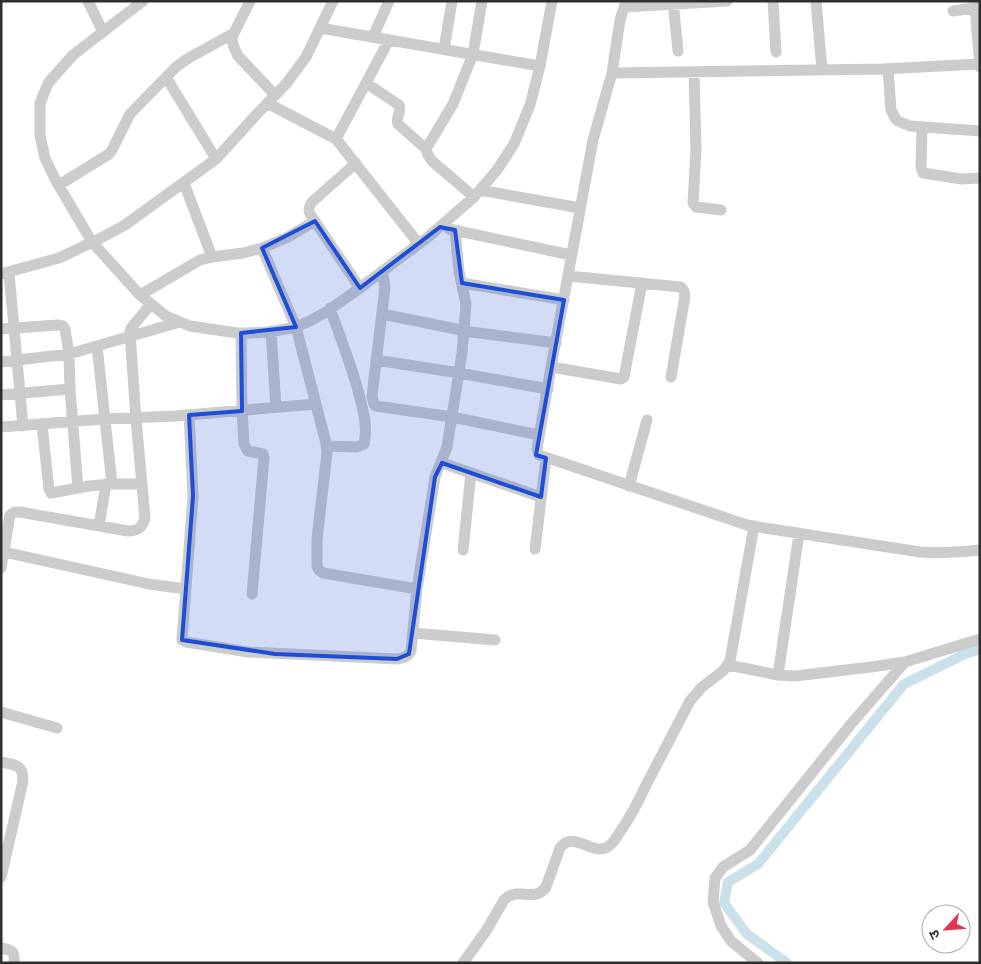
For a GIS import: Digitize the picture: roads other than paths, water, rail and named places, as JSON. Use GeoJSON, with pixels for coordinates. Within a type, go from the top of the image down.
{"type":"FeatureCollection","features":[{"type":"Feature","properties":{"kind":"street"},"geometry":{"type":"LineString","coordinates":[[88,1],[103,32]]}},
{"type":"Feature","properties":{"kind":"street"},"geometry":{"type":"LineString","coordinates":[[143,1],[72,55],[49,82],[40,104],[40,136],[45,158],[58,185],[92,242],[140,295],[166,316],[190,326],[241,333],[296,327],[310,321],[360,288],[419,244],[477,193],[497,170],[514,144],[530,105],[540,66],[552,1]]}},
{"type":"Feature","properties":{"kind":"street"},"geometry":{"type":"LineString","coordinates":[[250,1],[232,39],[238,56],[271,99],[336,139],[419,244]]}},
{"type":"Feature","properties":{"kind":"street"},"geometry":{"type":"LineString","coordinates":[[23,426],[18,360],[5,274],[59,258],[125,225],[216,159],[286,84],[306,57],[333,1]]}},
{"type":"Feature","properties":{"kind":"street"},"geometry":{"type":"LineString","coordinates":[[373,37],[389,1]]}},
{"type":"Feature","properties":{"kind":"street"},"geometry":{"type":"LineString","coordinates":[[444,49],[452,1]]}},
{"type":"Feature","properties":{"kind":"street"},"geometry":{"type":"LineString","coordinates":[[426,149],[453,104],[473,54],[482,1]]}},
{"type":"Feature","properties":{"kind":"street"},"geometry":{"type":"LineString","coordinates":[[727,1],[625,4],[620,20],[612,73],[596,128],[580,208],[539,435],[538,453],[541,457],[754,526],[927,553],[956,553],[980,550]]}},
{"type":"Feature","properties":{"kind":"street"},"geometry":{"type":"LineString","coordinates":[[773,1],[776,52]]}},
{"type":"Feature","properties":{"kind":"street"},"geometry":{"type":"LineString","coordinates":[[816,1],[822,70]]}},
{"type":"Feature","properties":{"kind":"street"},"geometry":{"type":"LineString","coordinates":[[673,3],[678,51]]}},
{"type":"Feature","properties":{"kind":"street"},"geometry":{"type":"LineString","coordinates":[[612,73],[979,66],[978,7],[953,11]]}},
{"type":"Feature","properties":{"kind":"street"},"geometry":{"type":"LineString","coordinates":[[320,28],[540,66]]}},
{"type":"Feature","properties":{"kind":"street"},"geometry":{"type":"LineString","coordinates":[[58,185],[109,154],[130,114],[176,67],[234,33]]}},
{"type":"Feature","properties":{"kind":"street"},"geometry":{"type":"LineString","coordinates":[[336,139],[389,40]]}},
{"type":"Feature","properties":{"kind":"street"},"geometry":{"type":"LineString","coordinates":[[888,69],[891,110],[898,121],[910,126],[980,131]]}},
{"type":"Feature","properties":{"kind":"street"},"geometry":{"type":"LineString","coordinates":[[694,72],[696,149],[693,203],[696,207],[721,210]]}},
{"type":"Feature","properties":{"kind":"street"},"geometry":{"type":"LineString","coordinates":[[166,77],[216,159]]}},
{"type":"Feature","properties":{"kind":"street"},"geometry":{"type":"LineString","coordinates":[[366,83],[399,105],[398,124],[426,149],[432,160],[477,193],[580,208]]}},
{"type":"Feature","properties":{"kind":"street"},"geometry":{"type":"LineString","coordinates":[[922,127],[921,167],[923,173],[962,179],[980,178]]}},
{"type":"Feature","properties":{"kind":"street"},"geometry":{"type":"LineString","coordinates":[[356,163],[309,206],[310,214],[360,288]]}},
{"type":"Feature","properties":{"kind":"street"},"geometry":{"type":"LineString","coordinates":[[184,183],[212,257]]}},
{"type":"Feature","properties":{"kind":"street"},"geometry":{"type":"LineString","coordinates":[[140,295],[200,260],[262,248],[288,237],[315,221]]}},
{"type":"Feature","properties":{"kind":"street"},"geometry":{"type":"LineString","coordinates":[[440,227],[572,255]]}},
{"type":"Feature","properties":{"kind":"street"},"geometry":{"type":"LineString","coordinates":[[189,415],[193,496],[182,640],[257,653],[397,659],[409,654],[417,589],[435,477],[447,447],[464,330],[466,304],[459,272],[455,230]]}},
{"type":"Feature","properties":{"kind":"street"},"geometry":{"type":"LineString","coordinates":[[262,248],[296,327],[324,434],[327,453],[317,539],[319,570],[323,573],[417,589]]}},
{"type":"Feature","properties":{"kind":"street"},"geometry":{"type":"LineString","coordinates":[[374,404],[372,396],[385,287],[382,272]]}},
{"type":"Feature","properties":{"kind":"street"},"geometry":{"type":"LineString","coordinates":[[568,276],[681,287],[685,296],[671,378]]}},
{"type":"Feature","properties":{"kind":"street"},"geometry":{"type":"LineString","coordinates":[[462,283],[564,300]]}},
{"type":"Feature","properties":{"kind":"street"},"geometry":{"type":"LineString","coordinates":[[551,367],[621,379],[624,377],[642,283]]}},
{"type":"Feature","properties":{"kind":"street"},"geometry":{"type":"LineString","coordinates":[[1,568],[10,515],[15,512],[128,531],[138,530],[142,525],[145,518],[130,337],[131,328],[151,304]]}},
{"type":"Feature","properties":{"kind":"street"},"geometry":{"type":"LineString","coordinates":[[326,446],[357,447],[364,444],[366,434],[364,414],[353,370],[330,308]]}},
{"type":"Feature","properties":{"kind":"street"},"geometry":{"type":"LineString","coordinates":[[382,314],[464,330],[556,343]]}},
{"type":"Feature","properties":{"kind":"street"},"geometry":{"type":"LineString","coordinates":[[1,362],[69,354],[180,322]]}},
{"type":"Feature","properties":{"kind":"street"},"geometry":{"type":"LineString","coordinates":[[1,329],[58,325],[63,326],[65,329],[69,354],[72,422],[78,488]]}},
{"type":"Feature","properties":{"kind":"street"},"geometry":{"type":"LineString","coordinates":[[272,331],[276,408]]}},
{"type":"Feature","properties":{"kind":"street"},"geometry":{"type":"LineString","coordinates":[[241,333],[242,411],[245,446],[248,451],[263,454],[264,458],[252,594]]}},
{"type":"Feature","properties":{"kind":"street"},"geometry":{"type":"LineString","coordinates":[[97,346],[109,484],[98,526]]}},
{"type":"Feature","properties":{"kind":"street"},"geometry":{"type":"LineString","coordinates":[[376,360],[548,389]]}},
{"type":"Feature","properties":{"kind":"street"},"geometry":{"type":"LineString","coordinates":[[1,395],[70,389]]}},
{"type":"Feature","properties":{"kind":"street"},"geometry":{"type":"LineString","coordinates":[[1,427],[104,419],[136,419],[316,404]]}},
{"type":"Feature","properties":{"kind":"street"},"geometry":{"type":"LineString","coordinates":[[364,414],[374,404]]}},
{"type":"Feature","properties":{"kind":"street"},"geometry":{"type":"LineString","coordinates":[[374,404],[376,406],[452,417],[539,435]]}},
{"type":"Feature","properties":{"kind":"street"},"geometry":{"type":"LineString","coordinates":[[630,486],[647,420]]}},
{"type":"Feature","properties":{"kind":"street"},"geometry":{"type":"LineString","coordinates":[[42,425],[50,491],[54,493],[109,484],[142,484]]}},
{"type":"Feature","properties":{"kind":"street"},"geometry":{"type":"LineString","coordinates":[[535,549],[546,458]]}},
{"type":"Feature","properties":{"kind":"street"},"geometry":{"type":"LineString","coordinates":[[442,463],[541,497]]}},
{"type":"Feature","properties":{"kind":"street"},"geometry":{"type":"LineString","coordinates":[[463,550],[471,473]]}},
{"type":"Feature","properties":{"kind":"street"},"geometry":{"type":"LineString","coordinates":[[463,963],[486,931],[507,896],[516,893],[534,896],[542,892],[546,887],[563,844],[576,841],[601,849],[607,848],[629,819],[690,701],[702,687],[723,671],[730,661],[754,526]]}},
{"type":"Feature","properties":{"kind":"street"},"geometry":{"type":"LineString","coordinates":[[778,675],[799,534]]}},
{"type":"Feature","properties":{"kind":"street"},"geometry":{"type":"LineString","coordinates":[[4,552],[149,584],[186,589]]}},
{"type":"Feature","properties":{"kind":"street"},"geometry":{"type":"LineString","coordinates":[[413,633],[495,640]]}},
{"type":"Feature","properties":{"kind":"street"},"geometry":{"type":"LineString","coordinates":[[728,665],[778,675],[795,676],[905,662],[980,639]]}},
{"type":"Feature","properties":{"kind":"street"},"geometry":{"type":"LineString","coordinates":[[758,963],[730,941],[720,926],[713,902],[715,878],[723,867],[750,850],[851,724],[905,662]]}},
{"type":"Feature","properties":{"kind":"street"},"geometry":{"type":"LineString","coordinates":[[1,712],[57,728]]}},
{"type":"Feature","properties":{"kind":"street"},"geometry":{"type":"LineString","coordinates":[[1,762],[16,766],[23,773],[1,878]]}},
{"type":"Feature","properties":{"kind":"street"},"geometry":{"type":"LineString","coordinates":[[1,948],[13,952],[14,963]]}},
{"type":"Feature","properties":{"kind":"waterway"},"geometry":{"type":"LineString","coordinates":[[787,963],[747,934],[724,903],[728,882],[758,864],[904,684],[965,654],[980,649]]}}]}
